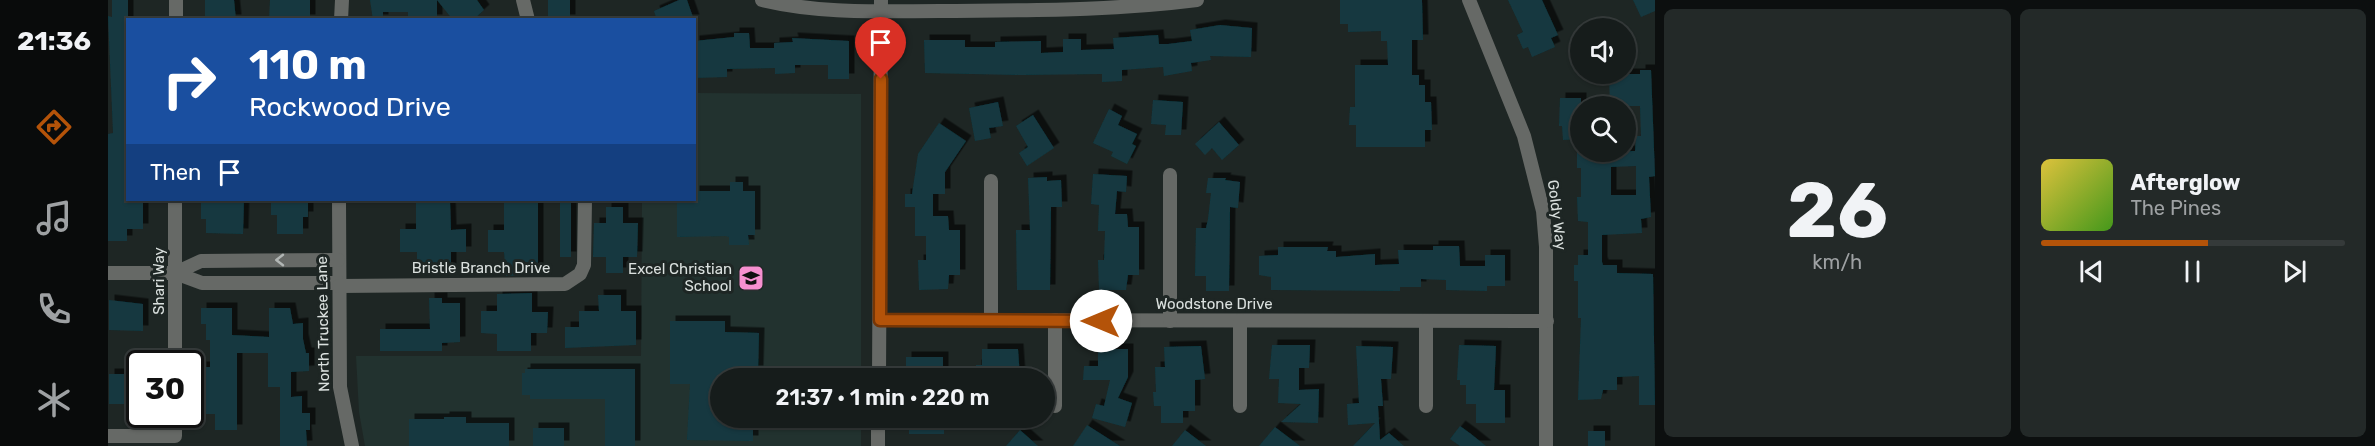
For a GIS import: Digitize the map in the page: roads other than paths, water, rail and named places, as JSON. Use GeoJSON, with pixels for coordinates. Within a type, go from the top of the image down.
{"type":"FeatureCollection","features":[{"type":"Feature","properties":{"kind":"street"},"geometry":{"type":"LineString","coordinates":[[176,0],[176,18]]}},
{"type":"Feature","properties":{"kind":"street"},"geometry":{"type":"LineString","coordinates":[[341,18],[342,0]]}},
{"type":"Feature","properties":{"kind":"street"},"geometry":{"type":"LineString","coordinates":[[523,0],[528,18]]}},
{"type":"Feature","properties":{"kind":"street"},"geometry":{"type":"LineString","coordinates":[[762,0],[835,10],[881,5],[1087,10],[1197,0]]}},
{"type":"Feature","properties":{"kind":"street","name":"Goldy Way"},"geometry":{"type":"LineString","coordinates":[[1469,0],[1524,136],[1535,173],[1546,247],[1546,446]]}},
{"type":"Feature","properties":{"kind":"street"},"geometry":{"type":"LineString","coordinates":[[879,368],[881,5]]}},
{"type":"Feature","properties":{"kind":"street"},"geometry":{"type":"LineString","coordinates":[[1170,175],[1170,321]]}},
{"type":"Feature","properties":{"kind":"street"},"geometry":{"type":"LineString","coordinates":[[991,181],[991,320]]}},
{"type":"Feature","properties":{"kind":"street","name":"Shari Way"},"geometry":{"type":"LineString","coordinates":[[175,350],[176,201]]}},
{"type":"Feature","properties":{"kind":"street","name":"North Truckee Lane"},"geometry":{"type":"LineString","coordinates":[[339,201],[340,387],[351,446]]}},
{"type":"Feature","properties":{"kind":"street","name":"Bristle Branch Drive"},"geometry":{"type":"LineString","coordinates":[[175,273],[202,283],[565,284],[580,274],[585,265],[585,201]]}},
{"type":"Feature","properties":{"kind":"street"},"geometry":{"type":"LineString","coordinates":[[108,273],[175,273],[201,261],[338,260]]}},
{"type":"Feature","properties":{"kind":"street","name":"Woodstone Drive"},"geometry":{"type":"LineString","coordinates":[[880,320],[1547,321]]}},
{"type":"Feature","properties":{"kind":"street"},"geometry":{"type":"LineString","coordinates":[[1055,320],[1055,368]]}},
{"type":"Feature","properties":{"kind":"street"},"geometry":{"type":"LineString","coordinates":[[1240,321],[1240,406]]}},
{"type":"Feature","properties":{"kind":"street"},"geometry":{"type":"LineString","coordinates":[[1426,321],[1426,406]]}},
{"type":"Feature","properties":{"kind":"street"},"geometry":{"type":"LineString","coordinates":[[108,436],[175,436],[175,428]]}},
{"type":"Feature","properties":{"kind":"street"},"geometry":{"type":"LineString","coordinates":[[878,428],[878,446]]}},
{"type":"Feature","properties":{"kind":"place","name":"Excel Christian School"},"geometry":{"type":"Point","coordinates":[751,278]}}]}
